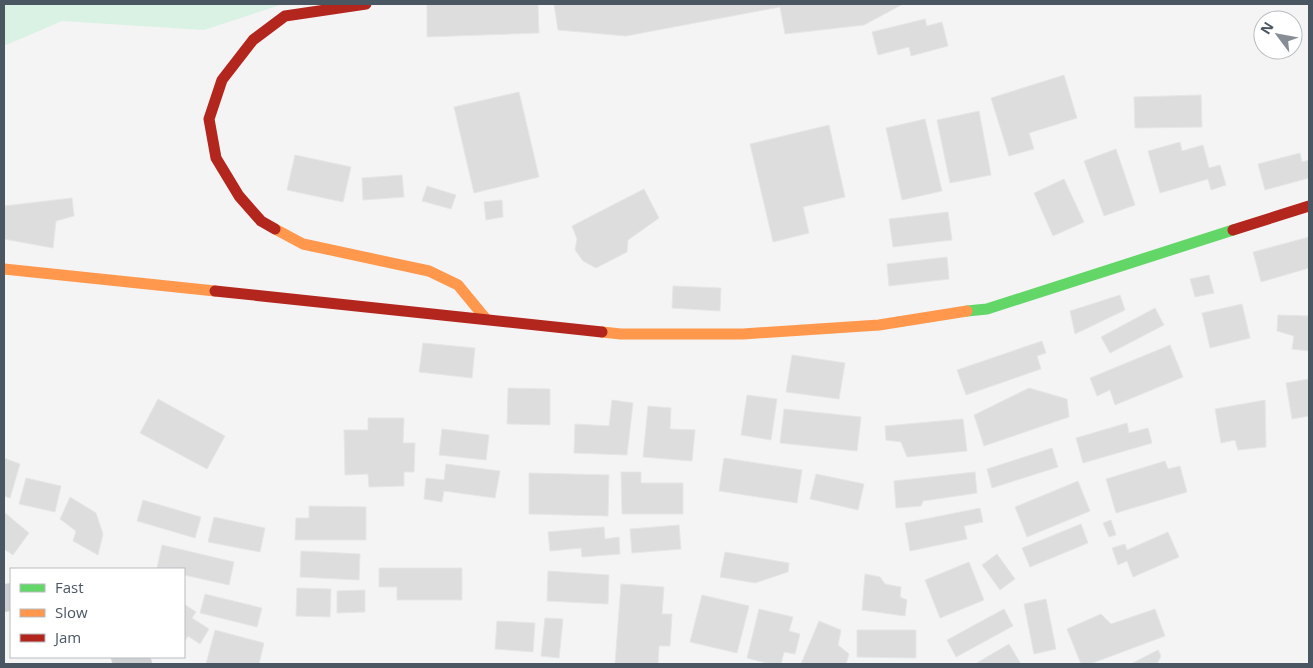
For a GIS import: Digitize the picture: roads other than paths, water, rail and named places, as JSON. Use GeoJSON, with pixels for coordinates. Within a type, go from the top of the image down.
{"type":"FeatureCollection","features":[{"type":"Feature","properties":{"kind":"street"},"geometry":{"type":"LineString","coordinates":[[366,4],[285,16],[253,40],[222,80],[210,119],[216,158],[239,196],[261,221],[303,244],[429,271],[458,285],[486,319]]}},
{"type":"Feature","properties":{"kind":"street"},"geometry":{"type":"LineString","coordinates":[[4,269],[631,334],[743,334],[879,324],[987,309],[1309,206]]}},
{"type":"Feature","properties":{"kind":"street"},"geometry":{"type":"LineString","coordinates":[[127,658],[138,664]]}}]}
